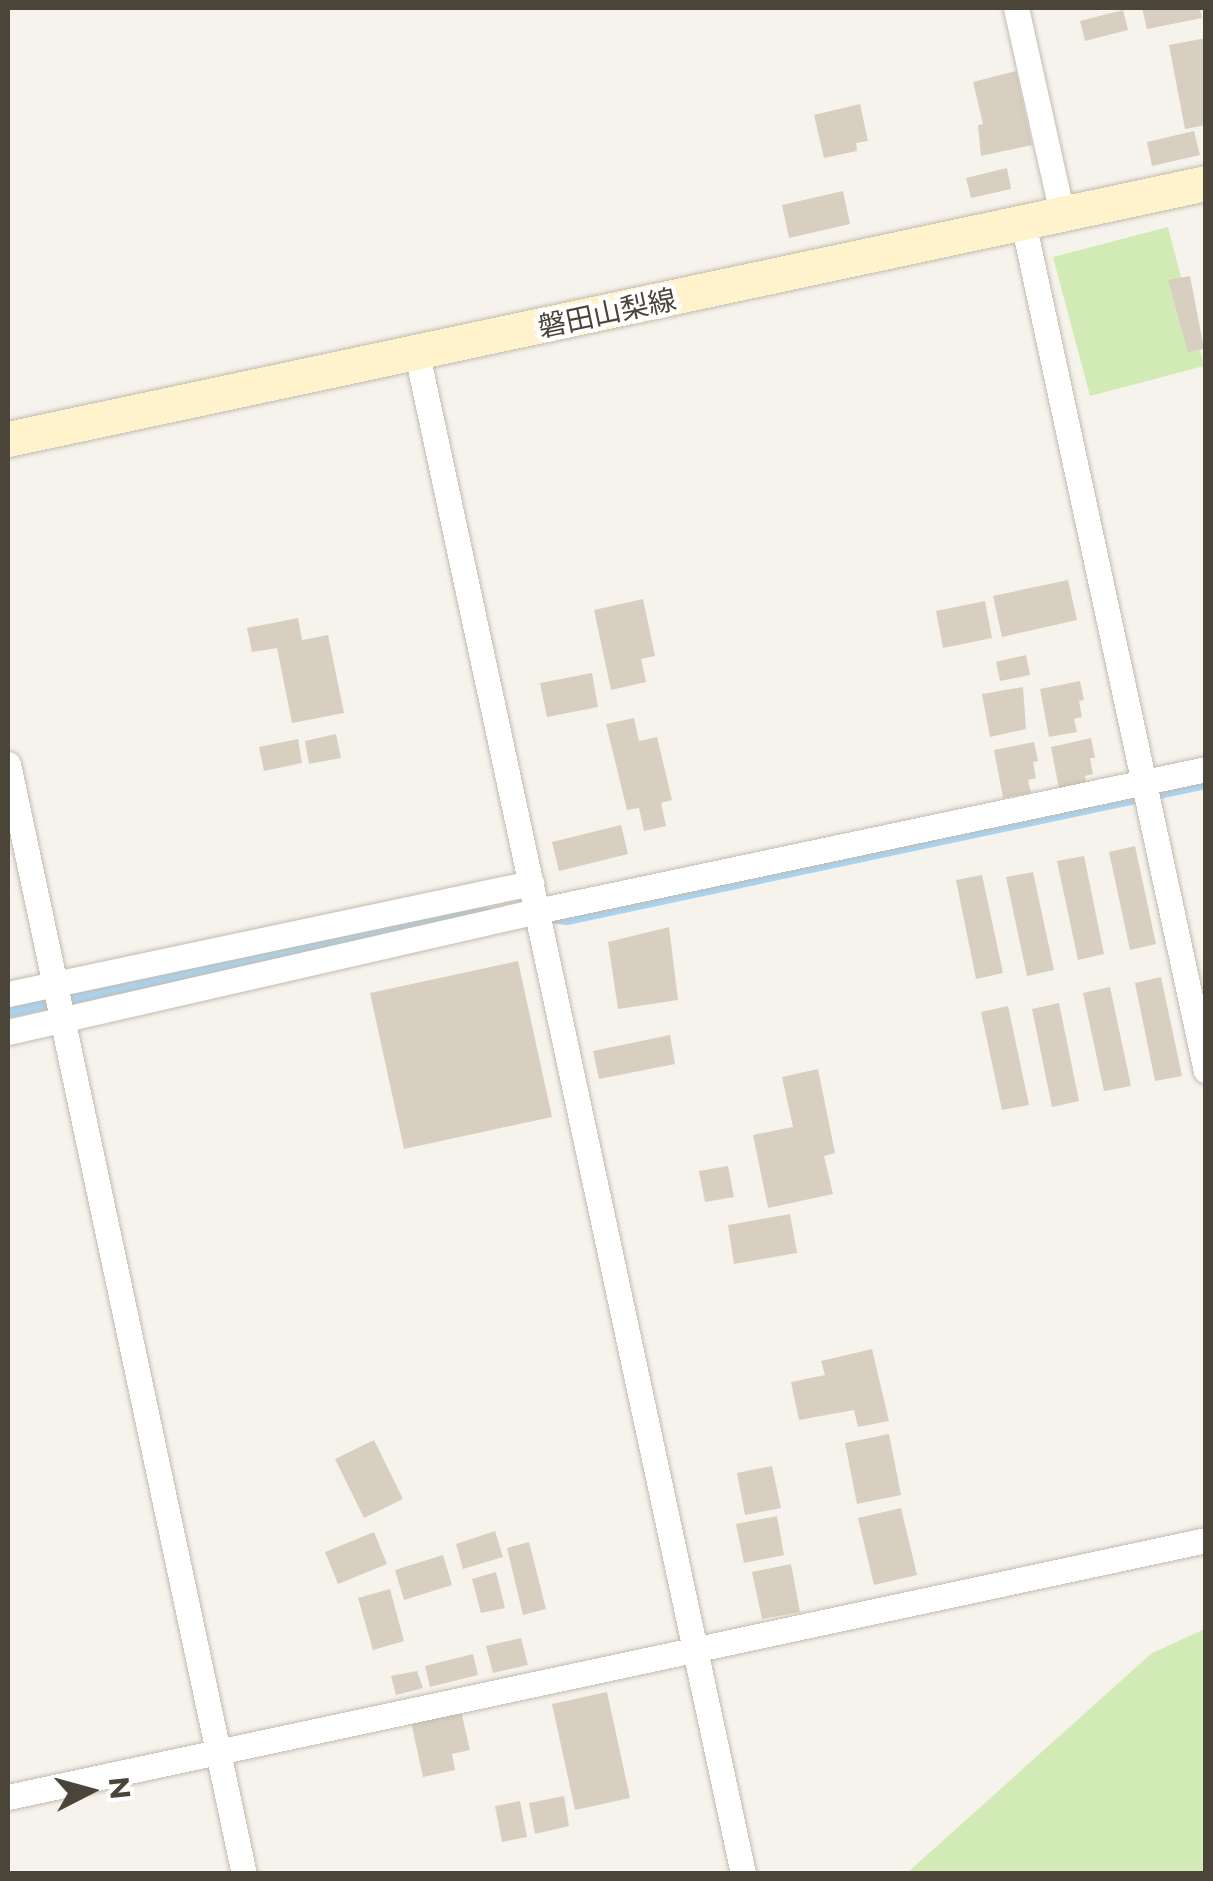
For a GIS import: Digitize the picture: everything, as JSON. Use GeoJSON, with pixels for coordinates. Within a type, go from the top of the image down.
{"type":"FeatureCollection","features":[{"type":"Feature","properties":{"kind":"main road","name":"磐田山梨線"},"geometry":{"type":"LineString","coordinates":[[8,439],[1206,182]]}},
{"type":"Feature","properties":{"kind":"street"},"geometry":{"type":"LineString","coordinates":[[1016,8],[1062,214]]}},
{"type":"Feature","properties":{"kind":"street"},"geometry":{"type":"LineString","coordinates":[[1023,222],[1206,1071]]}},
{"type":"Feature","properties":{"kind":"street"},"geometry":{"type":"LineString","coordinates":[[417,354],[743,1874]]}},
{"type":"Feature","properties":{"kind":"street"},"geometry":{"type":"LineString","coordinates":[[8,764],[244,1874]]}},
{"type":"Feature","properties":{"kind":"street"},"geometry":{"type":"LineString","coordinates":[[8,1032],[537,911],[1206,769]]}},
{"type":"Feature","properties":{"kind":"street"},"geometry":{"type":"LineString","coordinates":[[8,994],[531,883]]}},
{"type":"Feature","properties":{"kind":"street"},"geometry":{"type":"LineString","coordinates":[[8,1797],[1206,1540]]}},
{"type":"Feature","properties":{"kind":"green space"},"geometry":{"type":"Polygon","coordinates":[[[1168,227],[1204,366],[1090,396],[1053,257],[1168,227]]]}},
{"type":"Feature","properties":{"kind":"green space"},"geometry":{"type":"Polygon","coordinates":[[[1205,1629],[1205,1873],[907,1873],[1152,1653],[1205,1629]]]}},
{"type":"Feature","properties":{"kind":"building"},"geometry":{"type":"Polygon","coordinates":[[[1142,8],[1200,8],[1202,18],[1147,29],[1142,8]]]}},
{"type":"Feature","properties":{"kind":"building"},"geometry":{"type":"Polygon","coordinates":[[[1123,10],[1128,30],[1085,41],[1080,21],[1123,10]]]}},
{"type":"Feature","properties":{"kind":"building"},"geometry":{"type":"Polygon","coordinates":[[[1206,38],[1206,125],[1185,129],[1169,45],[1206,38]]]}},
{"type":"Feature","properties":{"kind":"building"},"geometry":{"type":"Polygon","coordinates":[[[1016,71],[1032,145],[981,156],[978,125],[983,124],[973,82],[1016,71]]]}},
{"type":"Feature","properties":{"kind":"building"},"geometry":{"type":"Polygon","coordinates":[[[860,104],[868,141],[856,143],[857,151],[824,158],[814,115],[860,104]]]}},
{"type":"Feature","properties":{"kind":"building"},"geometry":{"type":"Polygon","coordinates":[[[1194,131],[1200,155],[1152,166],[1147,142],[1194,131]]]}},
{"type":"Feature","properties":{"kind":"building"},"geometry":{"type":"Polygon","coordinates":[[[1007,168],[1011,189],[971,198],[966,178],[1007,168]]]}},
{"type":"Feature","properties":{"kind":"building"},"geometry":{"type":"Polygon","coordinates":[[[843,191],[850,224],[789,238],[782,205],[843,191]]]}},
{"type":"Feature","properties":{"kind":"building"},"geometry":{"type":"Polygon","coordinates":[[[1190,276],[1204,349],[1188,352],[1168,280],[1190,276]]]}},
{"type":"Feature","properties":{"kind":"building"},"geometry":{"type":"Polygon","coordinates":[[[1068,580],[1077,620],[1002,637],[993,596],[1068,580]]]}},
{"type":"Feature","properties":{"kind":"building"},"geometry":{"type":"Polygon","coordinates":[[[643,599],[655,656],[641,659],[646,682],[611,690],[594,610],[643,599]]]}},
{"type":"Feature","properties":{"kind":"building"},"geometry":{"type":"Polygon","coordinates":[[[985,601],[992,638],[943,648],[936,611],[985,601]]]}},
{"type":"Feature","properties":{"kind":"building"},"geometry":{"type":"Polygon","coordinates":[[[298,618],[302,640],[328,635],[344,713],[292,723],[277,648],[252,652],[247,628],[298,618]]]}},
{"type":"Feature","properties":{"kind":"building"},"geometry":{"type":"Polygon","coordinates":[[[1026,655],[1030,675],[1000,681],[996,662],[1026,655]]]}},
{"type":"Feature","properties":{"kind":"building"},"geometry":{"type":"Polygon","coordinates":[[[592,673],[598,707],[547,717],[540,683],[592,673]]]}},
{"type":"Feature","properties":{"kind":"building"},"geometry":{"type":"Polygon","coordinates":[[[1080,681],[1084,700],[1079,701],[1082,717],[1074,719],[1077,732],[1049,737],[1040,689],[1080,681]]]}},
{"type":"Feature","properties":{"kind":"building"},"geometry":{"type":"Polygon","coordinates":[[[1023,687],[1026,729],[990,737],[982,694],[1023,687]]]}},
{"type":"Feature","properties":{"kind":"building"},"geometry":{"type":"Polygon","coordinates":[[[634,718],[639,741],[657,737],[672,800],[661,803],[666,826],[644,831],[639,808],[627,810],[606,724],[634,718]]]}},
{"type":"Feature","properties":{"kind":"building"},"geometry":{"type":"Polygon","coordinates":[[[336,734],[341,758],[309,764],[305,741],[336,734]]]}},
{"type":"Feature","properties":{"kind":"building"},"geometry":{"type":"Polygon","coordinates":[[[1091,738],[1095,758],[1090,758],[1093,774],[1085,776],[1087,789],[1060,794],[1051,747],[1091,738]]]}},
{"type":"Feature","properties":{"kind":"building"},"geometry":{"type":"Polygon","coordinates":[[[298,739],[302,763],[264,771],[259,747],[298,739]]]}},
{"type":"Feature","properties":{"kind":"building"},"geometry":{"type":"Polygon","coordinates":[[[1034,742],[1038,761],[1033,762],[1036,778],[1028,780],[1031,793],[1003,798],[994,750],[1034,742]]]}},
{"type":"Feature","properties":{"kind":"building"},"geometry":{"type":"Polygon","coordinates":[[[621,825],[628,854],[559,871],[552,842],[621,825]]]}},
{"type":"Feature","properties":{"kind":"building"},"geometry":{"type":"Polygon","coordinates":[[[1135,846],[1156,944],[1130,950],[1109,852],[1135,846]]]}},
{"type":"Feature","properties":{"kind":"building"},"geometry":{"type":"Polygon","coordinates":[[[1084,856],[1104,954],[1078,960],[1057,861],[1084,856]]]}},
{"type":"Feature","properties":{"kind":"building"},"geometry":{"type":"Polygon","coordinates":[[[1033,872],[1054,970],[1027,976],[1006,877],[1033,872]]]}},
{"type":"Feature","properties":{"kind":"building"},"geometry":{"type":"Polygon","coordinates":[[[982,875],[1003,973],[976,979],[956,880],[982,875]]]}},
{"type":"Feature","properties":{"kind":"building"},"geometry":{"type":"Polygon","coordinates":[[[669,927],[678,1000],[618,1009],[608,942],[669,927]]]}},
{"type":"Feature","properties":{"kind":"building"},"geometry":{"type":"Polygon","coordinates":[[[518,961],[552,1117],[404,1149],[370,993],[518,961]]]}},
{"type":"Feature","properties":{"kind":"building"},"geometry":{"type":"Polygon","coordinates":[[[1161,977],[1182,1076],[1155,1081],[1135,983],[1161,977]]]}},
{"type":"Feature","properties":{"kind":"building"},"geometry":{"type":"Polygon","coordinates":[[[1110,987],[1131,1086],[1104,1091],[1083,993],[1110,987]]]}},
{"type":"Feature","properties":{"kind":"building"},"geometry":{"type":"Polygon","coordinates":[[[1059,1003],[1079,1101],[1052,1107],[1032,1009],[1059,1003]]]}},
{"type":"Feature","properties":{"kind":"building"},"geometry":{"type":"Polygon","coordinates":[[[1008,1006],[1029,1105],[1002,1110],[981,1012],[1008,1006]]]}},
{"type":"Feature","properties":{"kind":"building"},"geometry":{"type":"Polygon","coordinates":[[[670,1035],[675,1064],[599,1079],[593,1051],[670,1035]]]}},
{"type":"Feature","properties":{"kind":"building"},"geometry":{"type":"Polygon","coordinates":[[[818,1069],[835,1153],[824,1156],[833,1194],[768,1208],[753,1135],[793,1127],[782,1077],[818,1069]]]}},
{"type":"Feature","properties":{"kind":"building"},"geometry":{"type":"Polygon","coordinates":[[[728,1166],[734,1197],[705,1202],[699,1171],[728,1166]]]}},
{"type":"Feature","properties":{"kind":"building"},"geometry":{"type":"Polygon","coordinates":[[[790,1214],[797,1253],[734,1264],[728,1225],[790,1214]]]}},
{"type":"Feature","properties":{"kind":"building"},"geometry":{"type":"Polygon","coordinates":[[[872,1349],[889,1421],[858,1427],[854,1410],[799,1420],[791,1382],[825,1375],[821,1361],[872,1349]]]}},
{"type":"Feature","properties":{"kind":"building"},"geometry":{"type":"Polygon","coordinates":[[[889,1434],[901,1495],[857,1504],[845,1443],[889,1434]]]}},
{"type":"Feature","properties":{"kind":"building"},"geometry":{"type":"Polygon","coordinates":[[[374,1440],[403,1499],[364,1518],[335,1459],[374,1440]]]}},
{"type":"Feature","properties":{"kind":"building"},"geometry":{"type":"Polygon","coordinates":[[[772,1466],[781,1508],[745,1515],[737,1473],[772,1466]]]}},
{"type":"Feature","properties":{"kind":"building"},"geometry":{"type":"Polygon","coordinates":[[[901,1508],[917,1575],[874,1585],[858,1518],[901,1508]]]}},
{"type":"Feature","properties":{"kind":"building"},"geometry":{"type":"Polygon","coordinates":[[[777,1516],[784,1555],[744,1563],[736,1524],[777,1516]]]}},
{"type":"Feature","properties":{"kind":"building"},"geometry":{"type":"Polygon","coordinates":[[[495,1531],[503,1557],[463,1569],[456,1544],[495,1531]]]}},
{"type":"Feature","properties":{"kind":"building"},"geometry":{"type":"Polygon","coordinates":[[[374,1532],[387,1564],[338,1584],[325,1552],[374,1532]]]}},
{"type":"Feature","properties":{"kind":"building"},"geometry":{"type":"Polygon","coordinates":[[[529,1542],[546,1609],[523,1615],[507,1548],[529,1542]]]}},
{"type":"Feature","properties":{"kind":"building"},"geometry":{"type":"Polygon","coordinates":[[[443,1555],[452,1585],[404,1600],[395,1570],[443,1555]]]}},
{"type":"Feature","properties":{"kind":"building"},"geometry":{"type":"Polygon","coordinates":[[[791,1564],[800,1612],[762,1619],[752,1572],[791,1564]]]}},
{"type":"Feature","properties":{"kind":"building"},"geometry":{"type":"Polygon","coordinates":[[[496,1572],[505,1608],[481,1613],[472,1579],[496,1572]]]}},
{"type":"Feature","properties":{"kind":"building"},"geometry":{"type":"Polygon","coordinates":[[[390,1589],[404,1641],[373,1650],[358,1598],[390,1589]]]}},
{"type":"Feature","properties":{"kind":"building"},"geometry":{"type":"Polygon","coordinates":[[[521,1638],[528,1665],[493,1673],[486,1646],[521,1638]]]}},
{"type":"Feature","properties":{"kind":"building"},"geometry":{"type":"Polygon","coordinates":[[[473,1654],[478,1675],[430,1687],[425,1666],[473,1654]]]}},
{"type":"Feature","properties":{"kind":"building"},"geometry":{"type":"Polygon","coordinates":[[[417,1671],[423,1688],[396,1695],[391,1676],[417,1671]]]}},
{"type":"Feature","properties":{"kind":"building"},"geometry":{"type":"Polygon","coordinates":[[[607,1692],[630,1798],[575,1810],[552,1704],[607,1692]]]}},
{"type":"Feature","properties":{"kind":"building"},"geometry":{"type":"Polygon","coordinates":[[[461,1711],[470,1750],[452,1754],[455,1770],[423,1777],[411,1722],[461,1711]]]}},
{"type":"Feature","properties":{"kind":"building"},"geometry":{"type":"Polygon","coordinates":[[[564,1796],[569,1826],[535,1834],[529,1803],[564,1796]]]}},
{"type":"Feature","properties":{"kind":"building"},"geometry":{"type":"Polygon","coordinates":[[[520,1801],[527,1837],[502,1842],[495,1806],[520,1801]]]}},
{"type":"Feature","properties":{"kind":"waterway"},"geometry":{"type":"LineString","coordinates":[[546,918],[567,920],[1206,784]]}},
{"type":"Feature","properties":{"kind":"waterway"},"geometry":{"type":"LineString","coordinates":[[8,1013],[474,911],[489,913]]}}]}
